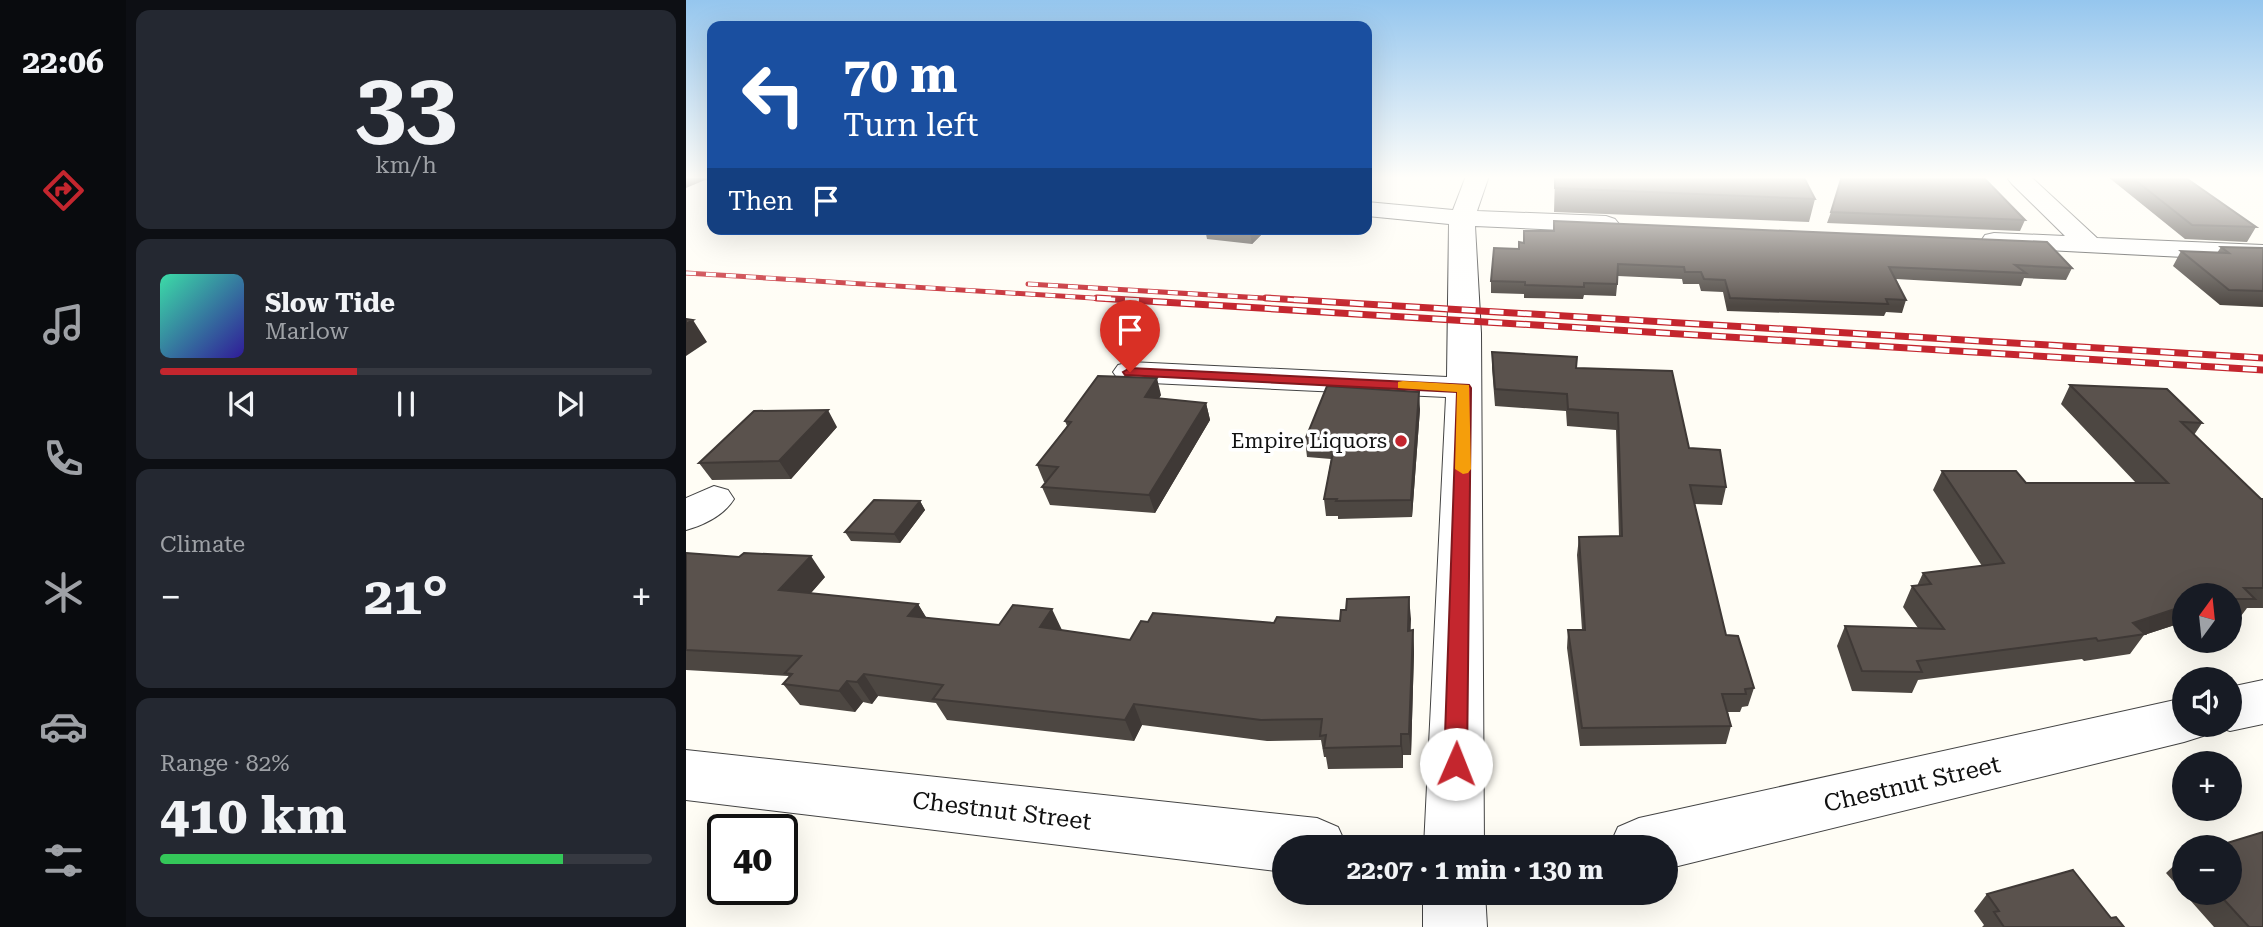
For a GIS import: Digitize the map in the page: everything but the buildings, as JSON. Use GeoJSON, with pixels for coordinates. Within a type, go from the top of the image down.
{"type":"FeatureCollection","features":[{"type":"Feature","properties":{"kind":"street"},"geometry":{"type":"LineString","coordinates":[[1454,835],[1464,388],[1462,219]]}},
{"type":"Feature","properties":{"kind":"street"},"geometry":{"type":"LineString","coordinates":[[1492,219],[1630,225]]}},
{"type":"Feature","properties":{"kind":"street"},"geometry":{"type":"LineString","coordinates":[[2062,219],[2089,245]]}},
{"type":"Feature","properties":{"kind":"street"},"geometry":{"type":"LineString","coordinates":[[1964,240],[2263,253]]}},
{"type":"Feature","properties":{"kind":"street"},"geometry":{"type":"LineString","coordinates":[[1130,372],[1464,388]]}},
{"type":"Feature","properties":{"kind":"street"},"geometry":{"type":"LineString","coordinates":[[2242,706],[2263,702]]}},
{"type":"Feature","properties":{"kind":"street","name":"Chestnut Street"},"geometry":{"type":"LineString","coordinates":[[1678,838],[2172,723]]}},
{"type":"Feature","properties":{"kind":"street","name":"Chestnut Street"},"geometry":{"type":"LineString","coordinates":[[686,775],[1272,842]]}},
{"type":"Feature","properties":{"kind":"street"},"geometry":{"type":"LineString","coordinates":[[1454,905],[1455,927]]}},
{"type":"Feature","properties":{"kind":"railway"},"geometry":{"type":"LineString","coordinates":[[686,273],[1125,300]]}},
{"type":"Feature","properties":{"kind":"railway"},"geometry":{"type":"LineString","coordinates":[[1028,284],[1295,300]]}},
{"type":"Feature","properties":{"kind":"railway"},"geometry":{"type":"LineString","coordinates":[[1097,298],[2263,370]]}},
{"type":"Feature","properties":{"kind":"railway"},"geometry":{"type":"LineString","coordinates":[[1266,298],[2263,358]]}},
{"type":"Feature","properties":{"kind":"slow traffic"},"geometry":{"type":"LineString","coordinates":[[1403,385],[1464,388],[1463,469]]}},
{"type":"Feature","properties":{"kind":"place","name":"Empire Liquors"},"geometry":{"type":"Point","coordinates":[1401,441]}},
{"type":"Feature","properties":{"kind":"route"},"geometry":{"type":"LineString","coordinates":[[1130,372],[1464,388],[1456,764]]}}]}
